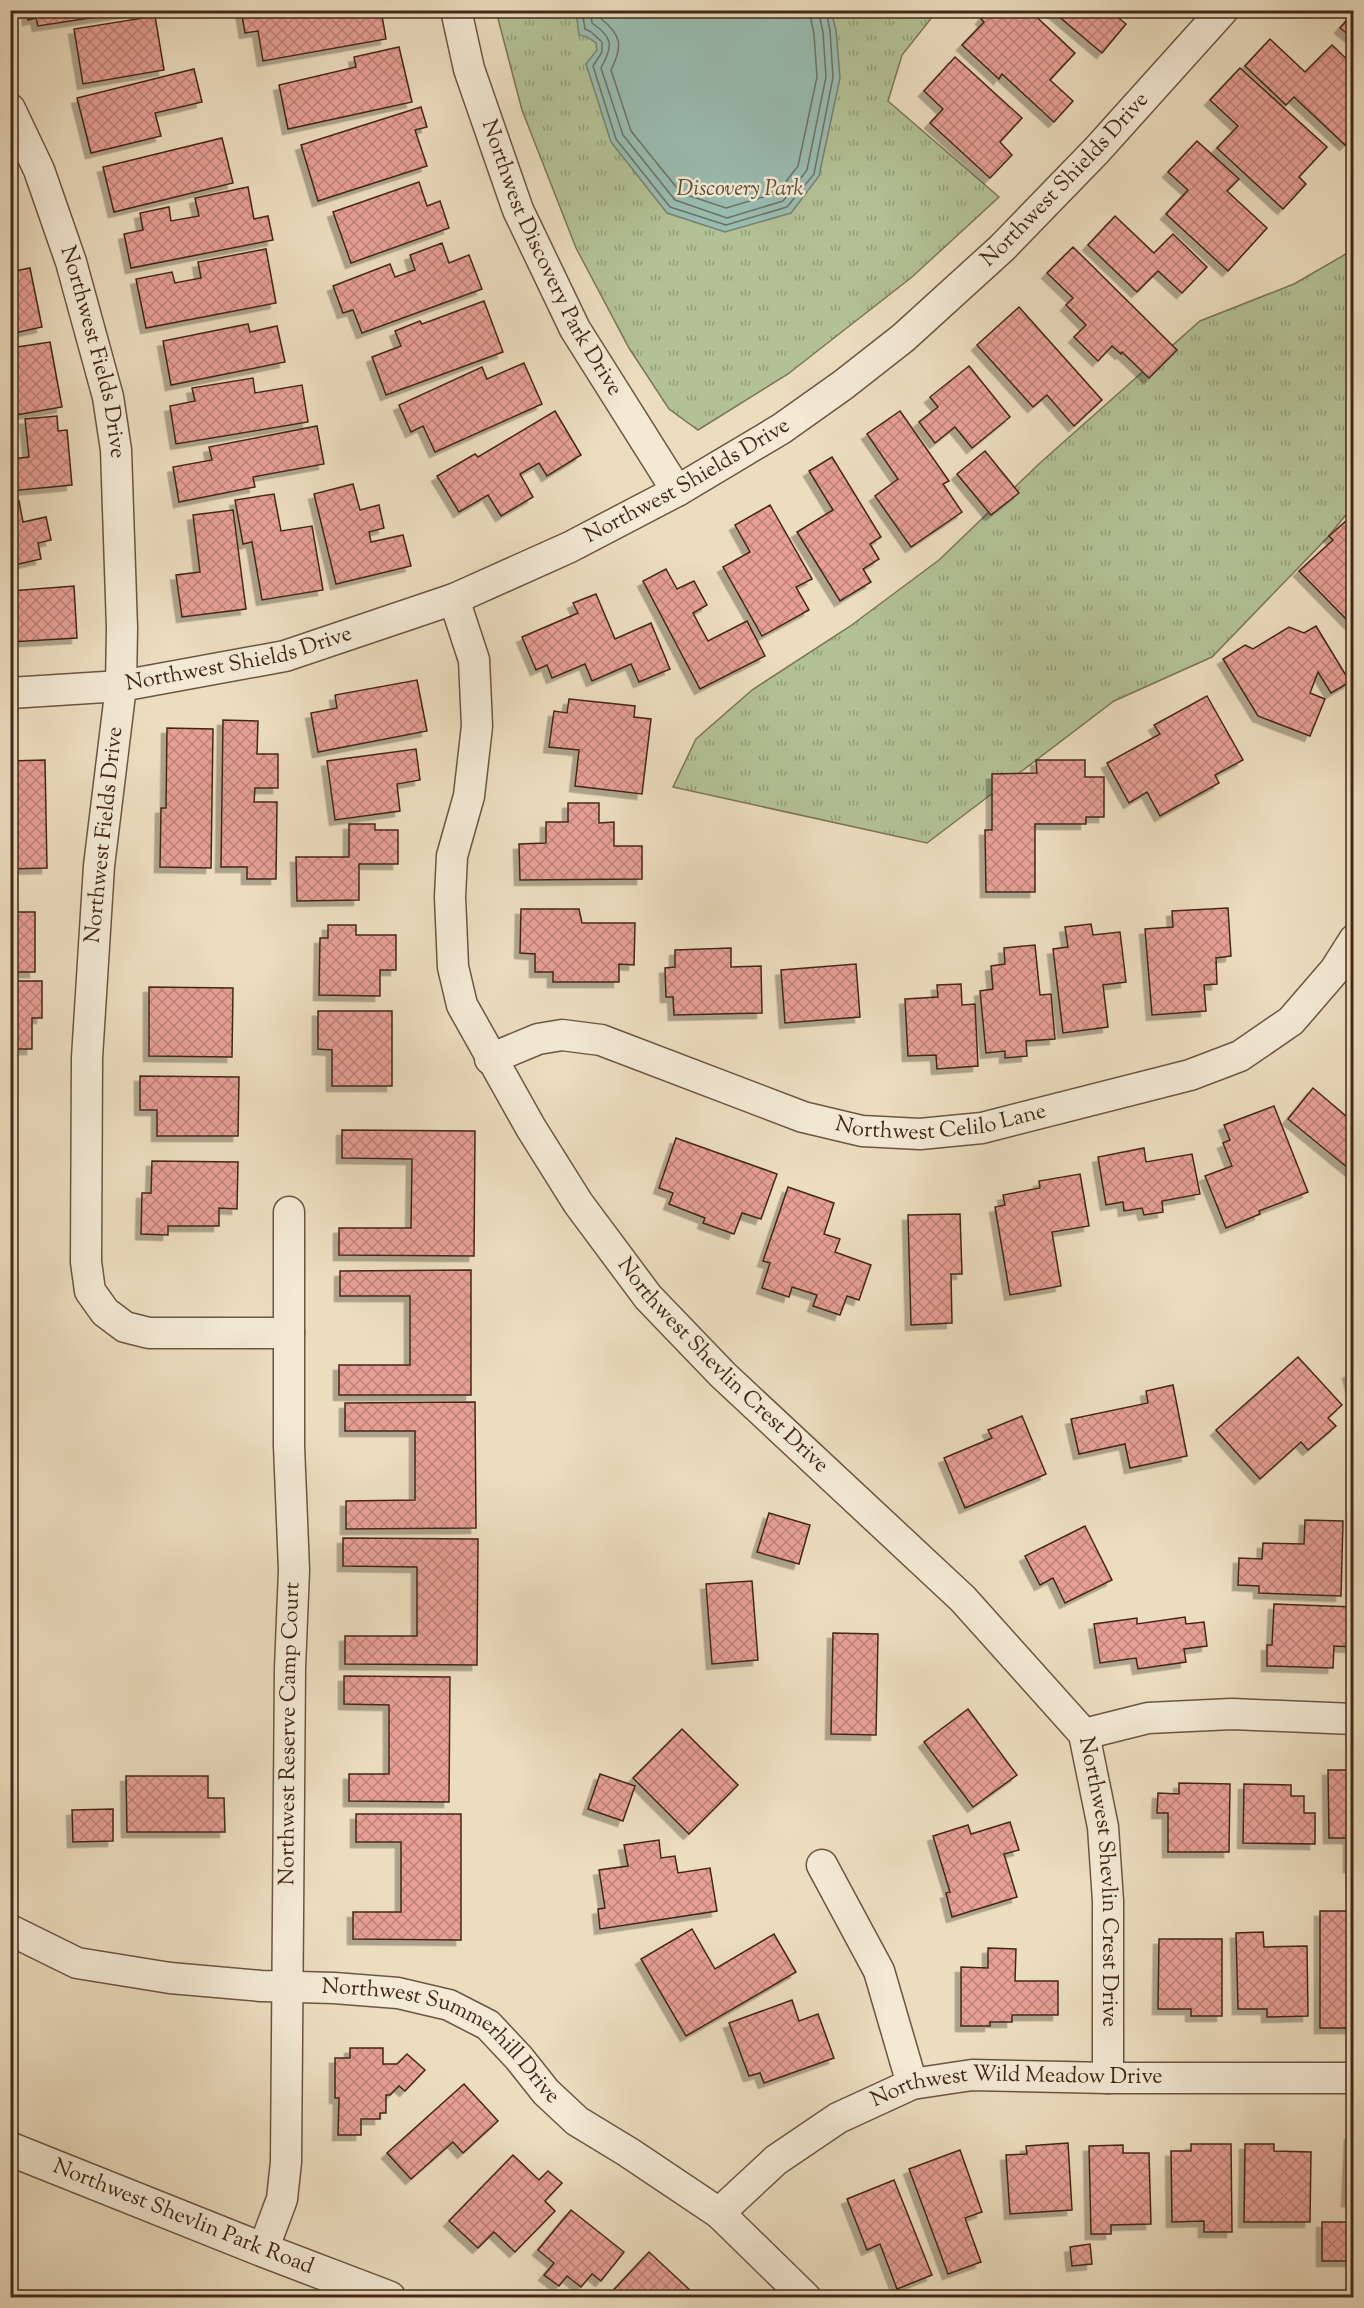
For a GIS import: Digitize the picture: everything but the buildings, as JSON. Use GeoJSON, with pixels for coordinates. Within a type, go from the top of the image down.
{"type":"FeatureCollection","features":[{"type":"Feature","properties":{"kind":"street","name":"Northwest Discovery Park Drive"},"geometry":{"type":"LineString","coordinates":[[456,10],[469,69],[518,210],[575,329],[677,491]]}},
{"type":"Feature","properties":{"kind":"street","name":"Northwest Shields Drive"},"geometry":{"type":"LineString","coordinates":[[10,693],[120,686],[285,656],[454,598],[570,547],[677,491],[781,429],[843,385],[903,338],[1002,248],[1097,150],[1223,10]]}},
{"type":"Feature","properties":{"kind":"street","name":"Northwest Fields Drive"},"geometry":{"type":"LineString","coordinates":[[10,109],[39,170],[71,262],[108,397],[116,450],[122,627],[120,686],[99,866],[87,1058],[86,1262],[90,1291],[105,1312],[125,1327],[149,1333],[289,1333]]}},
{"type":"Feature","properties":{"kind":"street","name":"Northwest Shevlin Crest Drive"},"geometry":{"type":"LineString","coordinates":[[454,598],[474,660],[477,726],[469,796],[452,856],[450,897],[453,966],[462,1005],[490,1059],[578,1203],[648,1297],[723,1375],[963,1599],[1084,1734],[1104,1837],[1108,1901],[1108,2078]]}},
{"type":"Feature","properties":{"kind":"street","name":"Northwest Celilo Lane"},"geometry":{"type":"LineString","coordinates":[[490,1059],[538,1039],[562,1035],[601,1040],[802,1117],[862,1131],[920,1134],[982,1128],[1190,1075],[1240,1056],[1291,1021],[1335,970],[1353,940]]}},
{"type":"Feature","properties":{"kind":"street","name":"Northwest Reserve Camp Court"},"geometry":{"type":"LineString","coordinates":[[263,2250],[282,2199],[286,2162],[290,1668],[294,1570],[289,1446],[289,1212]]}},
{"type":"Feature","properties":{"kind":"street"},"geometry":{"type":"LineString","coordinates":[[1084,1734],[1148,1718],[1232,1714],[1353,1719]]}},
{"type":"Feature","properties":{"kind":"street"},"geometry":{"type":"LineString","coordinates":[[822,1864],[879,1971],[912,2084]]}},
{"type":"Feature","properties":{"kind":"street","name":"Northwest Summerhill Drive"},"geometry":{"type":"LineString","coordinates":[[10,1930],[77,1963],[170,1978],[261,1986],[398,1993],[449,2005],[488,2025],[519,2058],[546,2092],[577,2121],[628,2152],[718,2213],[806,2298]]}},
{"type":"Feature","properties":{"kind":"street","name":"Northwest Wild Meadow Drive"},"geometry":{"type":"LineString","coordinates":[[718,2213],[776,2160],[829,2124],[912,2084],[972,2075],[1108,2078],[1353,2078]]}},
{"type":"Feature","properties":{"kind":"street","name":"Northwest Shevlin Park Road"},"geometry":{"type":"LineString","coordinates":[[10,2149],[389,2298]]}},
{"type":"Feature","properties":{"kind":"green space","name":"Discovery Park"},"geometry":{"type":"Polygon","coordinates":[[[496,11],[937,11],[902,55],[888,101],[999,197],[912,277],[788,374],[698,430],[669,409],[629,348],[576,248],[522,110],[496,11]]]}},
{"type":"Feature","properties":{"kind":"green space"},"geometry":{"type":"Polygon","coordinates":[[[1353,247],[1353,506],[1328,537],[1212,657],[1114,701],[927,843],[673,787],[696,739],[752,690],[849,627],[939,560],[1040,463],[1200,321],[1294,284],[1346,254],[1353,247]]]}},
{"type":"Feature","properties":{"kind":"water"},"geometry":{"type":"Polygon","coordinates":[[[576,11],[831,11],[836,30],[840,78],[819,176],[791,213],[725,232],[667,213],[611,142],[586,64],[597,50],[596,43],[579,35],[576,11]]]}}]}
